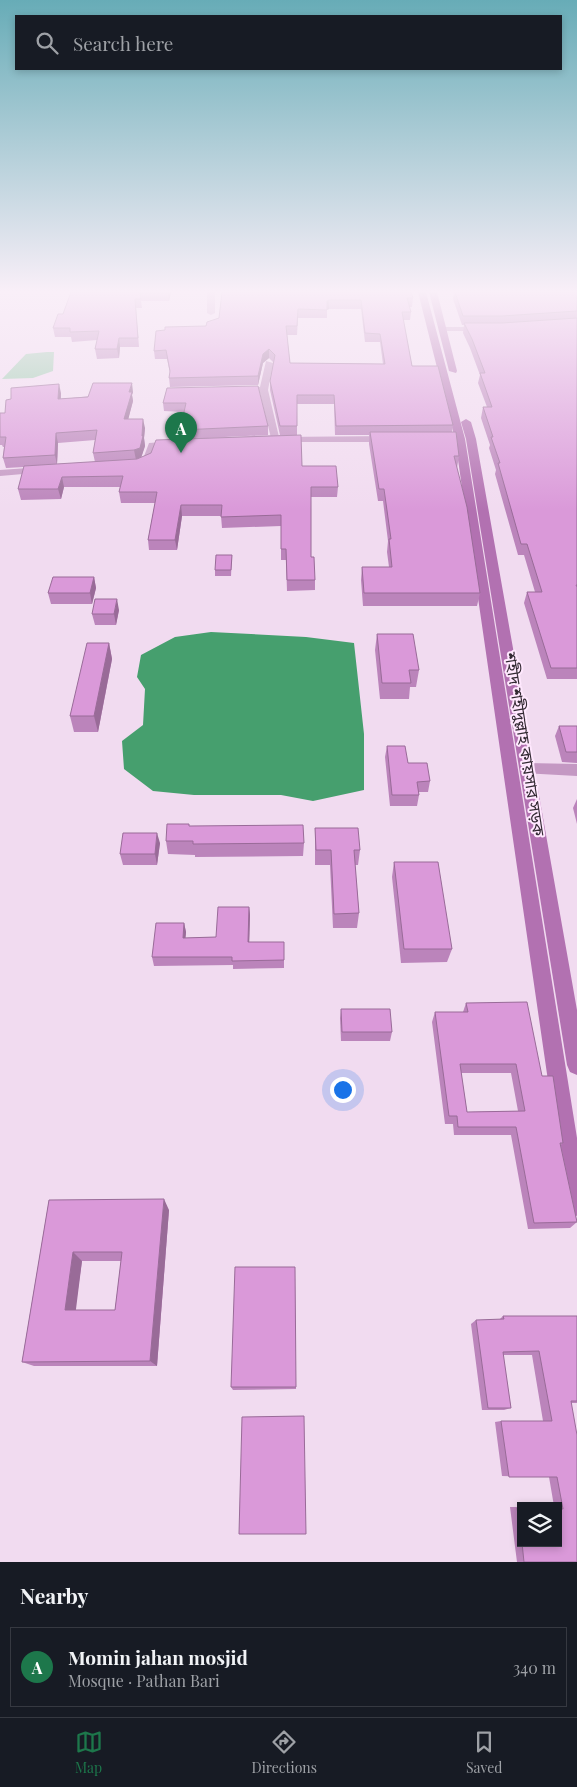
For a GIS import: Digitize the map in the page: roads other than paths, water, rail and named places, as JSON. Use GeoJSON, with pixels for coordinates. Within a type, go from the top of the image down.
{"type":"FeatureCollection","features":[{"type":"Feature","properties":{"kind":"main road","name":"শহীদ শহীদুল্লাহ কায়সার সড়ক"},"geometry":{"type":"LineString","coordinates":[[441,365],[461,439],[527,769],[577,1065]]}},
{"type":"Feature","properties":{"kind":"main road","name":"শহীদ শহীদুল্লাহ কায়সার সড়ক"},"geometry":{"type":"LineString","coordinates":[[448,365],[577,1205]]}},
{"type":"Feature","properties":{"kind":"street"},"geometry":{"type":"LineString","coordinates":[[269,365],[264,390],[270,440],[404,439]]}},
{"type":"Feature","properties":{"kind":"street"},"geometry":{"type":"LineString","coordinates":[[224,390],[264,390]]}},
{"type":"Feature","properties":{"kind":"street"},"geometry":{"type":"LineString","coordinates":[[128,466],[138,465],[147,461],[152,445],[188,443]]}},
{"type":"Feature","properties":{"kind":"street"},"geometry":{"type":"LineString","coordinates":[[0,473],[51,470]]}},
{"type":"Feature","properties":{"kind":"street"},"geometry":{"type":"LineString","coordinates":[[527,769],[577,770]]}},
{"type":"Feature","properties":{"kind":"place","name":"Momin jahan mosjid"},"geometry":{"type":"Point","coordinates":[181,453]}}]}
